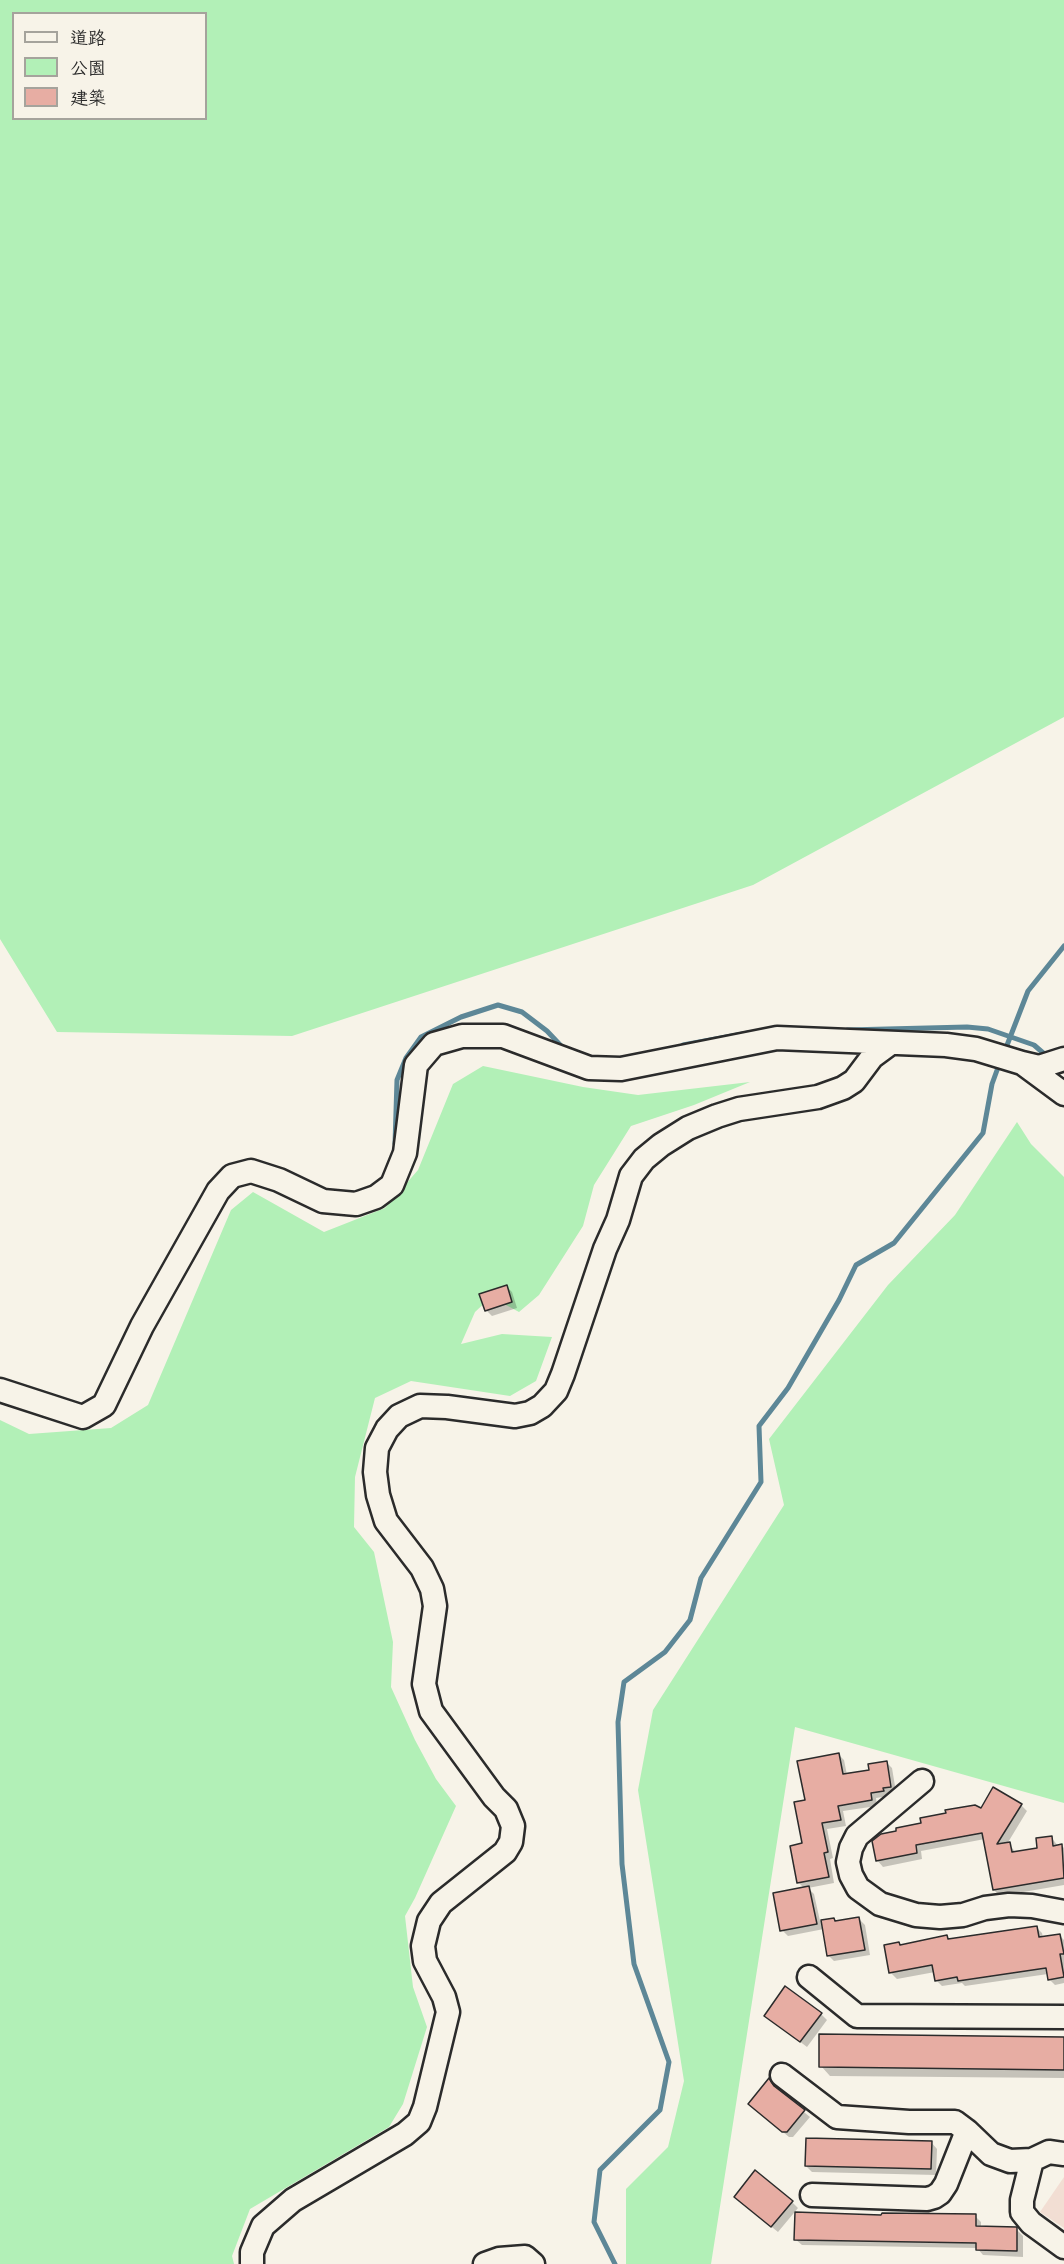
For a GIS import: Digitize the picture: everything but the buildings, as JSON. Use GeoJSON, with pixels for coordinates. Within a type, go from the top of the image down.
{"type":"FeatureCollection","features":[{"type":"Feature","properties":{"kind":"street"},"geometry":{"type":"LineString","coordinates":[[0,1390],[82,1417],[104,1405],[142,1326],[218,1191],[232,1176],[251,1171],[279,1180],[323,1201],[356,1204],[376,1197],[392,1185],[405,1153],[416,1065],[434,1044],[462,1036],[502,1036],[589,1068],[621,1069],[777,1038],[946,1045],[976,1049],[1025,1063],[1064,1059]]}},
{"type":"Feature","properties":{"kind":"street"},"geometry":{"type":"LineString","coordinates":[[252,2264],[252,2252],[263,2226],[293,2200],[405,2134],[419,2122],[425,2107],[448,2012],[444,1997],[425,1961],[423,1946],[429,1921],[441,1903],[505,1852],[511,1842],[513,1826],[506,1809],[494,1797],[431,1712],[424,1684],[435,1606],[432,1588],[422,1568],[386,1521],[376,1484],[377,1448],[387,1429],[399,1416],[420,1406],[447,1407],[515,1416],[530,1413],[542,1406],[556,1391],[605,1249],[618,1220],[631,1176],[644,1160],[661,1145],[688,1128],[717,1116],[739,1109],[818,1097],[843,1089],[854,1081],[872,1058],[891,1043]]}},
{"type":"Feature","properties":{"kind":"street"},"geometry":{"type":"LineString","coordinates":[[1025,1063],[1064,1094]]}},
{"type":"Feature","properties":{"kind":"street"},"geometry":{"type":"LineString","coordinates":[[922,1781],[857,1836],[848,1862],[851,1875],[858,1887],[880,1904],[916,1915],[951,1916],[1009,1905],[1032,1905],[1064,1912]]}},
{"type":"Feature","properties":{"kind":"street"},"geometry":{"type":"LineString","coordinates":[[809,1977],[857,2016],[1064,2017]]}},
{"type":"Feature","properties":{"kind":"street"},"geometry":{"type":"LineString","coordinates":[[782,2075],[837,2117],[909,2122],[955,2122],[991,2154],[1010,2161],[1032,2160],[1049,2152],[1064,2154]]}},
{"type":"Feature","properties":{"kind":"street"},"geometry":{"type":"LineString","coordinates":[[812,2195],[927,2199],[934,2197],[944,2189],[967,2131]]}},
{"type":"Feature","properties":{"kind":"street"},"geometry":{"type":"LineString","coordinates":[[1032,2160],[1022,2200],[1022,2212],[1031,2223],[1064,2247]]}},
{"type":"Feature","properties":{"kind":"street"},"geometry":{"type":"LineString","coordinates":[[485,2264],[500,2259],[525,2257],[533,2264]]}},
{"type":"Feature","properties":{"kind":"shaded area"},"geometry":{"type":"Polygon","coordinates":[[[1064,2177],[1064,2228],[1040,2212],[1064,2177]]]}},
{"type":"Feature","properties":{"kind":"green space"},"geometry":{"type":"Polygon","coordinates":[[[0,0],[1064,0],[1064,717],[753,885],[292,1036],[57,1032],[0,939],[0,0]]]}},
{"type":"Feature","properties":{"kind":"green space"},"geometry":{"type":"Polygon","coordinates":[[[483,1066],[583,1087],[638,1095],[750,1082],[694,1105],[631,1126],[594,1185],[583,1226],[539,1295],[519,1312],[491,1297],[475,1312],[461,1344],[502,1334],[552,1337],[536,1381],[510,1396],[411,1381],[375,1398],[355,1477],[354,1527],[374,1552],[393,1642],[391,1687],[436,1779],[456,1806],[405,1916],[413,1987],[427,2027],[403,2104],[389,2127],[250,2209],[232,2256],[234,2264],[0,2264],[0,1420],[29,1434],[111,1428],[148,1405],[231,1210],[253,1192],[324,1232],[385,1208],[418,1170],[453,1084],[483,1066]]]}},
{"type":"Feature","properties":{"kind":"green space"},"geometry":{"type":"Polygon","coordinates":[[[1017,1122],[1031,1144],[1064,1177],[1064,1803],[795,1727],[711,2264],[626,2264],[626,2189],[668,2147],[684,2081],[638,1790],[653,1710],[784,1505],[769,1439],[888,1285],[955,1215],[1017,1122]]]}},
{"type":"Feature","properties":{"kind":"waterway"},"geometry":{"type":"LineString","coordinates":[[1004,1053],[1028,991],[1064,946]]}},
{"type":"Feature","properties":{"kind":"waterway"},"geometry":{"type":"LineString","coordinates":[[395,1144],[397,1080],[406,1058],[421,1037],[461,1017],[498,1005],[522,1012],[547,1031],[564,1049]]}},
{"type":"Feature","properties":{"kind":"waterway"},"geometry":{"type":"LineString","coordinates":[[847,1030],[967,1027],[988,1029],[1034,1045],[1049,1058]]}},
{"type":"Feature","properties":{"kind":"waterway"},"geometry":{"type":"LineString","coordinates":[[683,1045],[748,1033]]}},
{"type":"Feature","properties":{"kind":"waterway"},"geometry":{"type":"LineString","coordinates":[[615,2264],[594,2222],[600,2170],[660,2110],[669,2062],[634,1964],[622,1864],[618,1722],[624,1682],[665,1652],[690,1620],[701,1578],[761,1482],[759,1426],[788,1388],[839,1300],[856,1265],[894,1243],[983,1133],[992,1084],[1000,1062]]}}]}
